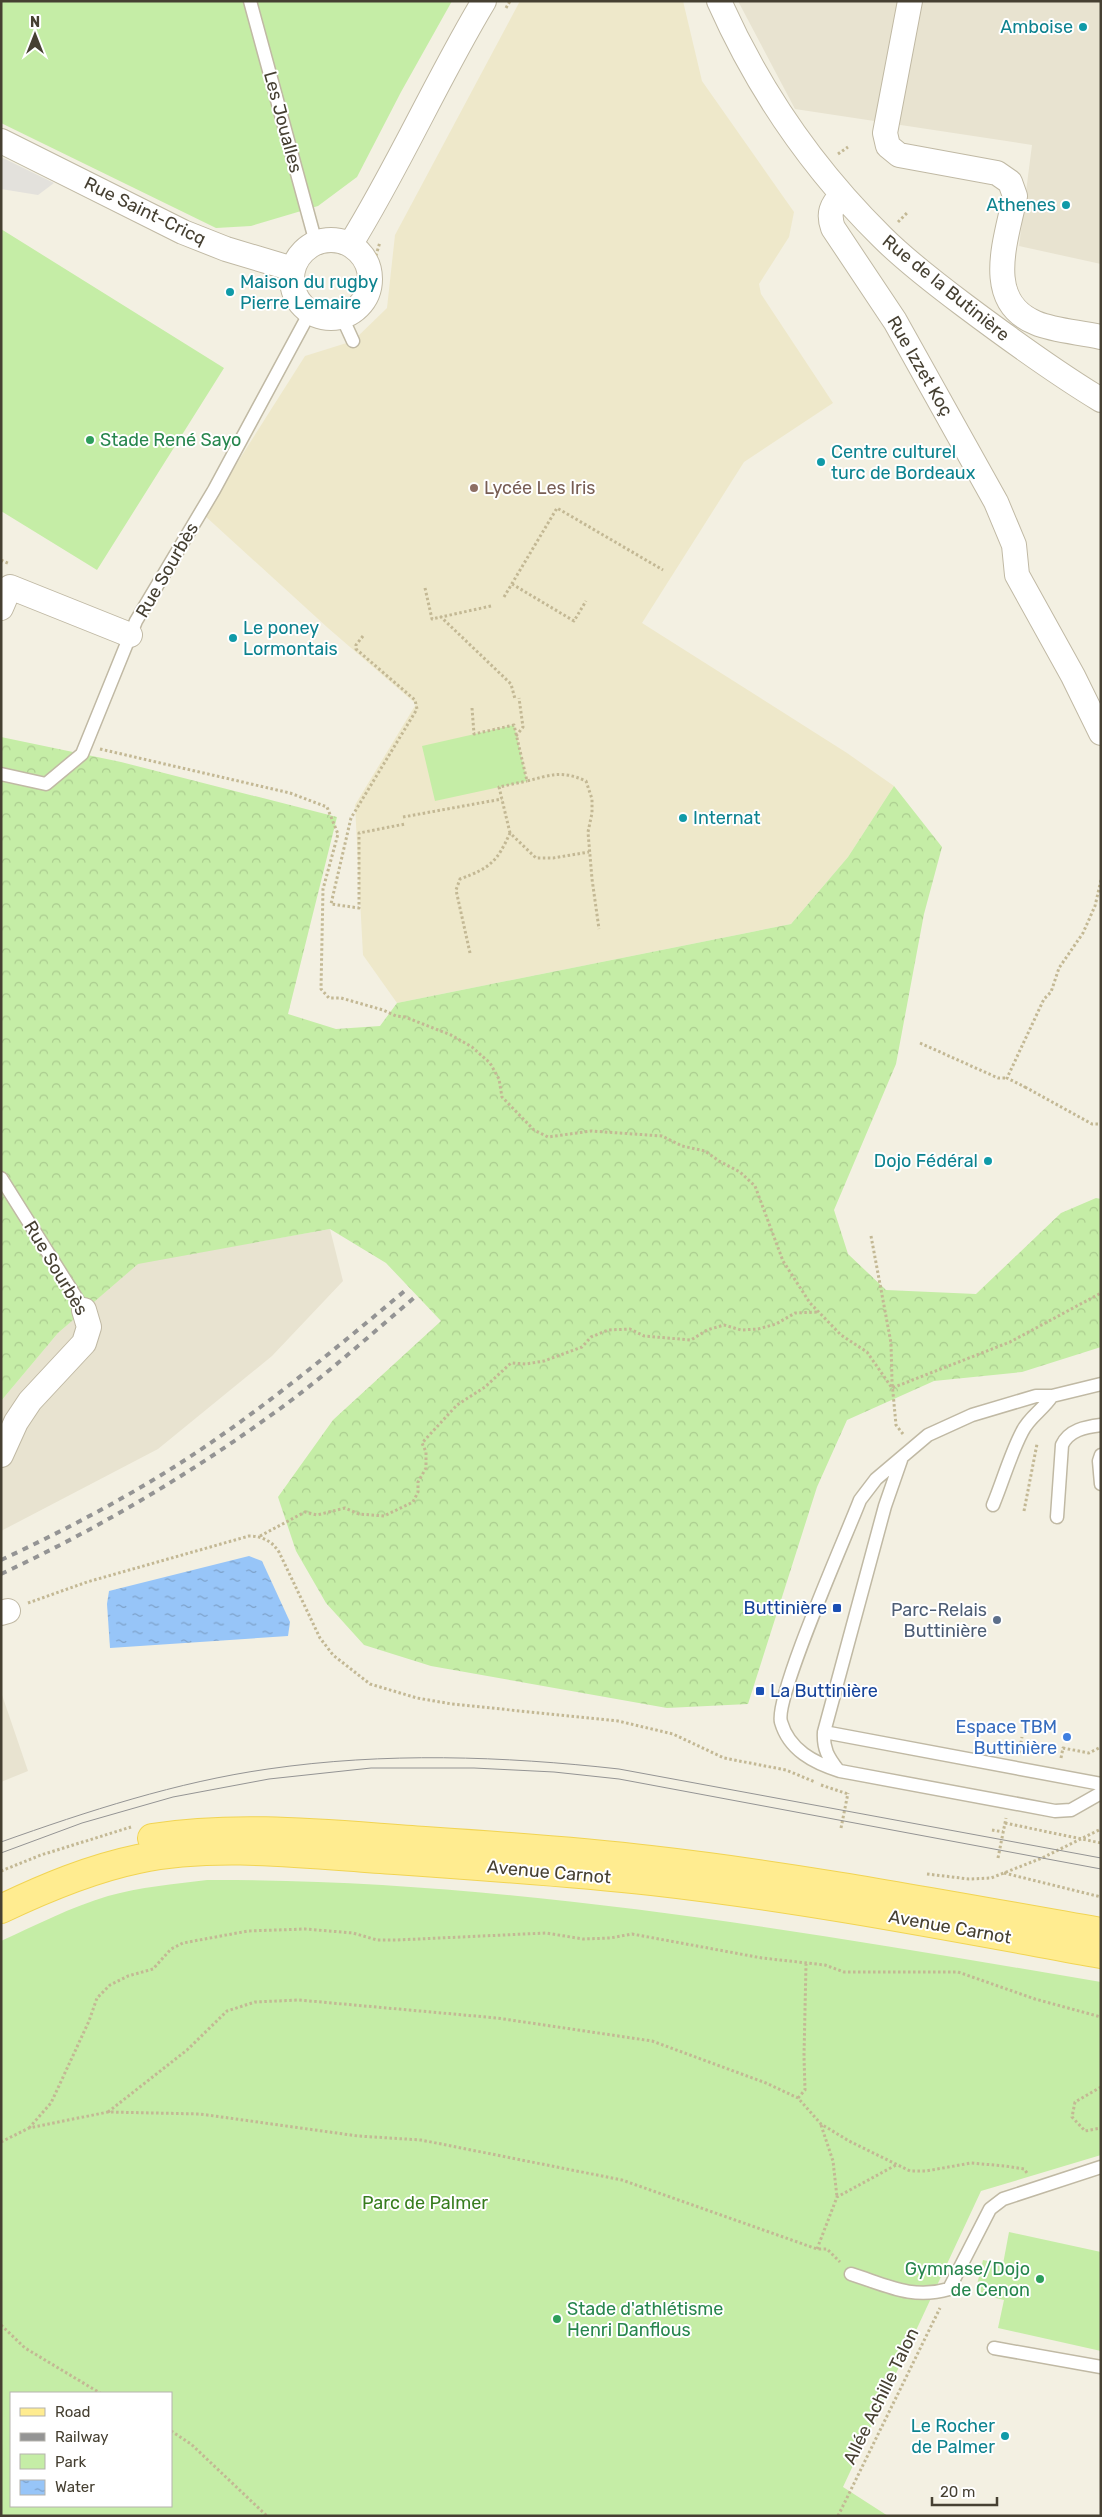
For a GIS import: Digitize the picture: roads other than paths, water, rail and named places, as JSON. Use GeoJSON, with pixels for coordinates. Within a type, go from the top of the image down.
{"type":"FeatureCollection","features":[{"type":"Feature","properties":{"kind":"main road","name":"Avenue Carnot"},"geometry":{"type":"LineString","coordinates":[[1,1889],[48,1868],[135,1841],[182,1834],[242,1830],[480,1845],[650,1860],[816,1883],[1101,1932]]}},
{"type":"Feature","properties":{"kind":"main road","name":"Avenue Carnot"},"geometry":{"type":"LineString","coordinates":[[1,1909],[53,1885],[139,1858],[184,1853],[255,1852],[480,1866],[653,1881],[824,1905],[1101,1954]]}},
{"type":"Feature","properties":{"kind":"street"},"geometry":{"type":"LineString","coordinates":[[350,245],[386,182],[447,65],[484,1]]}},
{"type":"Feature","properties":{"kind":"street","name":"Rue de la Butinière"},"geometry":{"type":"LineString","coordinates":[[719,1],[759,78],[782,115],[842,195],[883,238],[925,276],[1004,335],[1101,400]]}},
{"type":"Feature","properties":{"kind":"street"},"geometry":{"type":"LineString","coordinates":[[910,1],[885,133],[888,146],[899,155],[997,173],[1010,182],[1015,196],[1001,280],[1007,298],[1020,313],[1037,323],[1101,337]]}},
{"type":"Feature","properties":{"kind":"street","name":"Rue Saint-Cricq"},"geometry":{"type":"LineString","coordinates":[[1,141],[183,232],[226,249],[293,269]]}},
{"type":"Feature","properties":{"kind":"street","name":"Rue Izzet Koç"},"geometry":{"type":"LineString","coordinates":[[842,195],[833,203],[831,211],[830,219],[834,228],[895,320],[996,502],[1014,545],[1017,575],[1073,676],[1101,733]]}},
{"type":"Feature","properties":{"kind":"street"},"geometry":{"type":"LineString","coordinates":[[327,240],[350,245],[360,252],[367,263],[370,286],[360,306],[342,317],[320,317],[310,312],[300,304],[294,293],[292,281],[293,269],[302,253],[316,243],[327,240]]}},
{"type":"Feature","properties":{"kind":"street"},"geometry":{"type":"LineString","coordinates":[[1,608],[10,587],[130,635]]}},
{"type":"Feature","properties":{"kind":"street","name":"Rue Sourbès"},"geometry":{"type":"LineString","coordinates":[[1,1455],[16,1422],[30,1401],[84,1343],[89,1327],[84,1310]]}},
{"type":"Feature","properties":{"kind":"lane","name":"Les Joualles"},"geometry":{"type":"LineString","coordinates":[[250,1],[316,243]]}},
{"type":"Feature","properties":{"kind":"lane","name":"Rue Sourbès"},"geometry":{"type":"LineString","coordinates":[[1,774],[46,784],[82,754],[136,621],[214,490],[310,312]]}},
{"type":"Feature","properties":{"kind":"lane"},"geometry":{"type":"LineString","coordinates":[[342,317],[353,340]]}},
{"type":"Feature","properties":{"kind":"lane","name":"Rue Sourbès"},"geometry":{"type":"LineString","coordinates":[[1,1178],[84,1310]]}},
{"type":"Feature","properties":{"kind":"lane"},"geometry":{"type":"LineString","coordinates":[[1101,1384],[1052,1396],[1036,1396],[972,1415],[934,1432],[912,1446],[901,1460],[876,1480],[860,1500],[799,1654],[780,1709],[780,1720],[785,1734],[794,1747],[823,1766],[840,1771],[1055,1811],[1071,1810],[1101,1793]]}},
{"type":"Feature","properties":{"kind":"lane"},"geometry":{"type":"LineString","coordinates":[[993,1505],[1022,1432],[1030,1419],[1045,1408],[1052,1396]]}},
{"type":"Feature","properties":{"kind":"lane"},"geometry":{"type":"LineString","coordinates":[[1057,1517],[1062,1445],[1065,1438],[1075,1431],[1101,1425]]}},
{"type":"Feature","properties":{"kind":"lane"},"geometry":{"type":"LineString","coordinates":[[1101,1455],[1099,1477],[1101,1484]]}},
{"type":"Feature","properties":{"kind":"lane"},"geometry":{"type":"LineString","coordinates":[[840,1771],[828,1758],[823,1746],[824,1732],[885,1506],[901,1460]]}},
{"type":"Feature","properties":{"kind":"lane"},"geometry":{"type":"LineString","coordinates":[[824,1732],[1101,1784]]}},
{"type":"Feature","properties":{"kind":"lane"},"geometry":{"type":"LineString","coordinates":[[851,2274],[914,2294],[933,2294],[949,2289],[990,2209],[1003,2199],[1101,2167]]}},
{"type":"Feature","properties":{"kind":"lane"},"geometry":{"type":"LineString","coordinates":[[994,2348],[1101,2366]]}},
{"type":"Feature","properties":{"kind":"water"},"geometry":{"type":"Polygon","coordinates":[[[249,1556],[262,1561],[290,1622],[288,1636],[110,1648],[107,1604],[109,1591],[249,1556]]]}},
{"type":"Feature","properties":{"kind":"tram line"},"geometry":{"type":"LineString","coordinates":[[1,1842],[133,1799],[234,1775],[268,1769],[356,1760],[444,1758],[531,1761],[619,1769],[1101,1858]]}},
{"type":"Feature","properties":{"kind":"tram line"},"geometry":{"type":"LineString","coordinates":[[1,1853],[82,1823],[173,1797],[269,1779],[371,1768],[474,1768],[554,1772],[619,1779],[1101,1869]]}},
{"type":"Feature","properties":{"kind":"railway"},"geometry":{"type":"LineString","coordinates":[[1,1560],[113,1503],[193,1455],[244,1420],[407,1289]]}},
{"type":"Feature","properties":{"kind":"railway"},"geometry":{"type":"LineString","coordinates":[[1,1574],[77,1536],[188,1472],[259,1424],[309,1387],[415,1297]]}},
{"type":"Feature","properties":{"kind":"place","name":"Amboise"},"geometry":{"type":"Point","coordinates":[1083,27]}},
{"type":"Feature","properties":{"kind":"place","name":"Athenes"},"geometry":{"type":"Point","coordinates":[1066,205]}},
{"type":"Feature","properties":{"kind":"place","name":"Maison du rugby Pierre Lemaire"},"geometry":{"type":"Point","coordinates":[230,292]}},
{"type":"Feature","properties":{"kind":"place","name":"Stade René Sayo"},"geometry":{"type":"Point","coordinates":[90,440]}},
{"type":"Feature","properties":{"kind":"place","name":"Centre culturel turc de Bordeaux"},"geometry":{"type":"Point","coordinates":[821,462]}},
{"type":"Feature","properties":{"kind":"place","name":"Lycée Les Iris"},"geometry":{"type":"Point","coordinates":[474,488]}},
{"type":"Feature","properties":{"kind":"place","name":"Le poney Lormontais"},"geometry":{"type":"Point","coordinates":[233,638]}},
{"type":"Feature","properties":{"kind":"place","name":"Internat"},"geometry":{"type":"Point","coordinates":[683,818]}},
{"type":"Feature","properties":{"kind":"place","name":"Dojo Fédéral"},"geometry":{"type":"Point","coordinates":[988,1161]}},
{"type":"Feature","properties":{"kind":"place","name":"Buttinière"},"geometry":{"type":"Point","coordinates":[837,1608]}},
{"type":"Feature","properties":{"kind":"place","name":"Parc-Relais Buttinière"},"geometry":{"type":"Point","coordinates":[997,1620]}},
{"type":"Feature","properties":{"kind":"place","name":"La Buttinière"},"geometry":{"type":"Point","coordinates":[760,1691]}},
{"type":"Feature","properties":{"kind":"place","name":"Espace TBM Buttinière"},"geometry":{"type":"Point","coordinates":[1067,1737]}},
{"type":"Feature","properties":{"kind":"place","name":"Gymnase/Dojo de Cenon"},"geometry":{"type":"Point","coordinates":[1040,2279]}},
{"type":"Feature","properties":{"kind":"place","name":"Stade d'athlétisme Henri Danflous"},"geometry":{"type":"Point","coordinates":[557,2319]}},
{"type":"Feature","properties":{"kind":"place","name":"Le Rocher de Palmer"},"geometry":{"type":"Point","coordinates":[1005,2436]}},
{"type":"Feature","properties":{"kind":"park label","name":"Parc de Palmer"},"geometry":{"type":"Point","coordinates":[425,2203]}}]}
